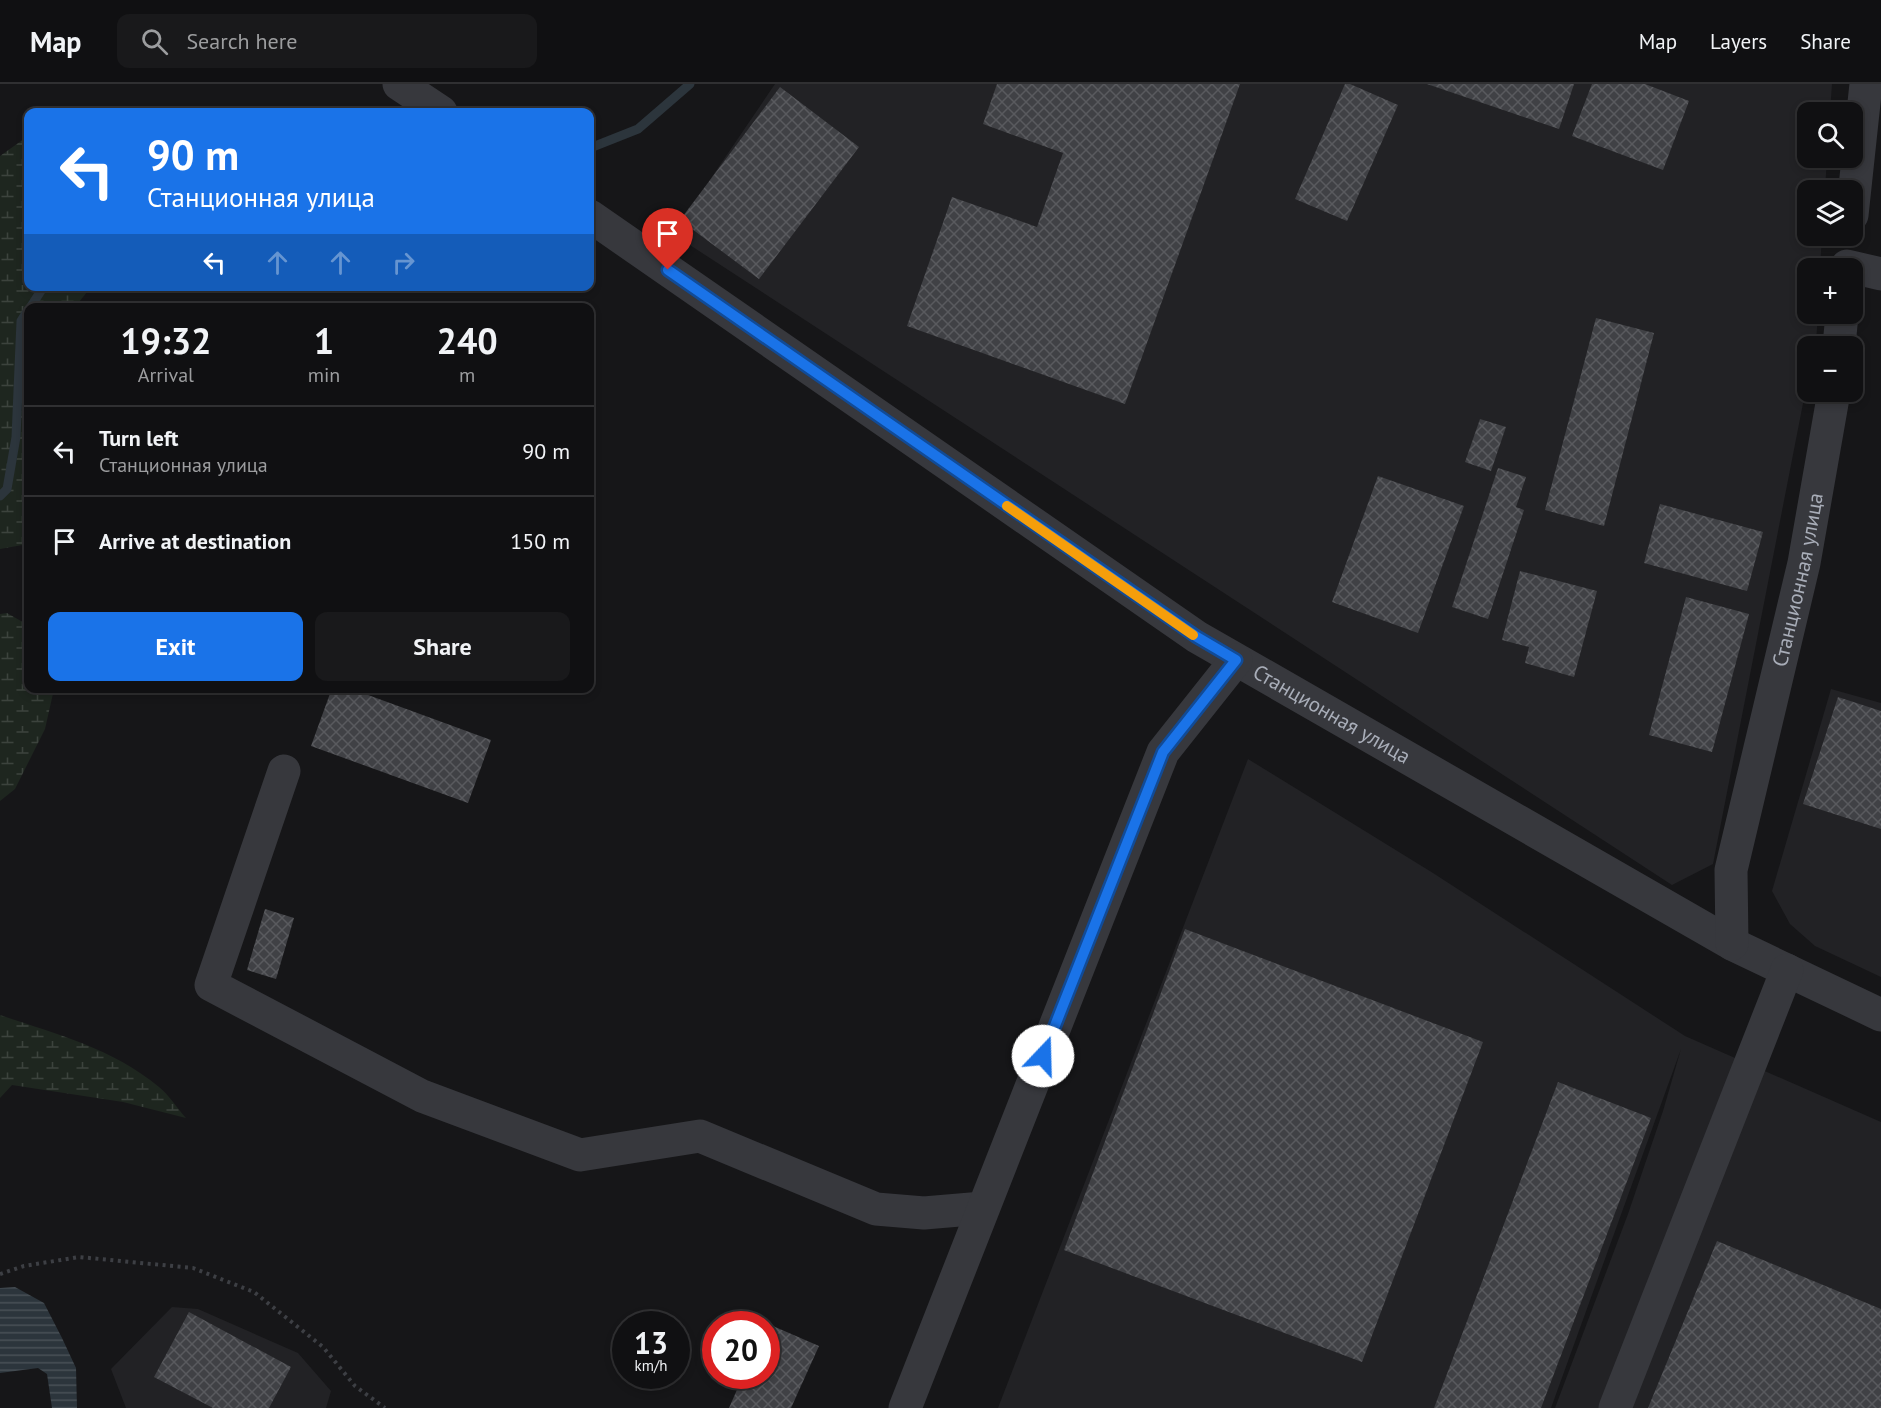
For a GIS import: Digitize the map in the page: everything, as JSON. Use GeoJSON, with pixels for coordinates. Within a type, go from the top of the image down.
{"type":"FeatureCollection","features":[{"type":"Feature","properties":{"kind":"street"},"geometry":{"type":"LineString","coordinates":[[399,84],[435,108]]}},
{"type":"Feature","properties":{"kind":"street"},"geometry":{"type":"LineString","coordinates":[[1856,180],[1866,84]]}},
{"type":"Feature","properties":{"kind":"street","name":"Станционная улица"},"geometry":{"type":"LineString","coordinates":[[594,219],[1197,637],[1732,944],[1881,1015]]}},
{"type":"Feature","properties":{"kind":"street"},"geometry":{"type":"LineString","coordinates":[[1848,257],[1881,274]]}},
{"type":"Feature","properties":{"kind":"street","name":"Станционная улица"},"geometry":{"type":"LineString","coordinates":[[1732,944],[1731,870],[1804,563],[1832,402]]}},
{"type":"Feature","properties":{"kind":"street"},"geometry":{"type":"LineString","coordinates":[[905,1408],[1163,752],[1236,660]]}},
{"type":"Feature","properties":{"kind":"street"},"geometry":{"type":"LineString","coordinates":[[284,771],[211,985],[422,1096],[580,1155],[700,1136],[876,1209],[924,1213],[983,1208]]}},
{"type":"Feature","properties":{"kind":"street"},"geometry":{"type":"LineString","coordinates":[[1615,1408],[1787,970]]}},
{"type":"Feature","properties":{"kind":"path"},"geometry":{"type":"LineString","coordinates":[[0,1274],[24,1266],[79,1257],[193,1268],[254,1292],[323,1347],[355,1386],[385,1408]]}},
{"type":"Feature","properties":{"kind":"shaded area"},"geometry":{"type":"Polygon","coordinates":[[[775,84],[1832,84],[1831,102],[1797,102],[1797,168],[1826,168],[1826,180],[1797,180],[1797,246],[1821,246],[1821,258],[1797,258],[1797,324],[1817,324],[1816,336],[1797,336],[1797,402],[1803,402],[1713,864],[1672,885],[673,234],[775,84]]]}},
{"type":"Feature","properties":{"kind":"shaded area"},"geometry":{"type":"Polygon","coordinates":[[[1831,689],[1881,703],[1881,977],[1815,946],[1790,924],[1772,891],[1831,689]]]}},
{"type":"Feature","properties":{"kind":"shaded area"},"geometry":{"type":"Polygon","coordinates":[[[1248,759],[1433,873],[1685,1036],[1881,1122],[1881,1408],[1555,1408],[1628,1214],[1663,1111],[1681,1049],[1551,1408],[998,1408],[1248,759]]]}},
{"type":"Feature","properties":{"kind":"shaded area"},"geometry":{"type":"Polygon","coordinates":[[[15,1287],[44,1303],[62,1338],[76,1368],[77,1408],[52,1408],[47,1374],[38,1368],[0,1373],[0,1288],[15,1287]]]}},
{"type":"Feature","properties":{"kind":"shaded area"},"geometry":{"type":"Polygon","coordinates":[[[172,1307],[198,1309],[298,1353],[331,1391],[326,1408],[126,1408],[111,1369],[172,1307]]]}},
{"type":"Feature","properties":{"kind":"green space"},"geometry":{"type":"Polygon","coordinates":[[[24,139],[24,291],[88,291],[78,303],[24,303],[24,545],[0,549],[0,156],[24,139]]]}},
{"type":"Feature","properties":{"kind":"green space"},"geometry":{"type":"Polygon","coordinates":[[[7,613],[24,623],[24,693],[53,693],[45,729],[15,789],[0,801],[0,614],[7,613]]]}},
{"type":"Feature","properties":{"kind":"green space"},"geometry":{"type":"Polygon","coordinates":[[[0,1015],[63,1036],[122,1062],[159,1087],[186,1118],[123,1102],[12,1085],[0,1098],[0,1015]]]}},
{"type":"Feature","properties":{"kind":"building"},"geometry":{"type":"Polygon","coordinates":[[[997,84],[1240,84],[1125,404],[907,326],[952,197],[1037,227],[1063,153],[983,124],[997,84]]]}},
{"type":"Feature","properties":{"kind":"building"},"geometry":{"type":"Polygon","coordinates":[[[1345,84],[1350,84],[1398,105],[1347,221],[1295,199],[1345,84]]]}},
{"type":"Feature","properties":{"kind":"building"},"geometry":{"type":"Polygon","coordinates":[[[1427,84],[1574,84],[1559,129],[1427,84]]]}},
{"type":"Feature","properties":{"kind":"building"},"geometry":{"type":"Polygon","coordinates":[[[1592,84],[1645,84],[1689,101],[1663,170],[1572,136],[1592,84]]]}},
{"type":"Feature","properties":{"kind":"building"},"geometry":{"type":"Polygon","coordinates":[[[780,87],[859,147],[759,279],[680,220],[780,87]]]}},
{"type":"Feature","properties":{"kind":"building"},"geometry":{"type":"Polygon","coordinates":[[[1596,318],[1654,333],[1604,526],[1545,510],[1596,318]]]}},
{"type":"Feature","properties":{"kind":"building"},"geometry":{"type":"Polygon","coordinates":[[[1480,419],[1506,427],[1491,471],[1465,462],[1480,419]]]}},
{"type":"Feature","properties":{"kind":"building"},"geometry":{"type":"Polygon","coordinates":[[[1498,468],[1526,477],[1516,507],[1524,510],[1488,619],[1452,607],[1498,468]]]}},
{"type":"Feature","properties":{"kind":"building"},"geometry":{"type":"Polygon","coordinates":[[[1378,476],[1464,506],[1418,633],[1332,602],[1378,476]]]}},
{"type":"Feature","properties":{"kind":"building"},"geometry":{"type":"Polygon","coordinates":[[[1660,504],[1763,532],[1747,591],[1644,563],[1660,504]]]}},
{"type":"Feature","properties":{"kind":"building"},"geometry":{"type":"Polygon","coordinates":[[[1520,571],[1597,591],[1574,677],[1525,663],[1529,647],[1502,640],[1520,571]]]}},
{"type":"Feature","properties":{"kind":"building"},"geometry":{"type":"Polygon","coordinates":[[[1686,597],[1749,614],[1712,752],[1649,735],[1686,597]]]}},
{"type":"Feature","properties":{"kind":"building"},"geometry":{"type":"Polygon","coordinates":[[[330,693],[363,693],[491,740],[468,803],[311,746],[330,693]]]}},
{"type":"Feature","properties":{"kind":"building"},"geometry":{"type":"Polygon","coordinates":[[[1838,697],[1881,711],[1881,829],[1803,804],[1838,697]]]}},
{"type":"Feature","properties":{"kind":"building"},"geometry":{"type":"Polygon","coordinates":[[[265,909],[294,918],[276,979],[247,970],[265,909]]]}},
{"type":"Feature","properties":{"kind":"building"},"geometry":{"type":"Polygon","coordinates":[[[1185,929],[1483,1042],[1362,1362],[1064,1250],[1185,929]]]}},
{"type":"Feature","properties":{"kind":"building"},"geometry":{"type":"Polygon","coordinates":[[[1558,1082],[1651,1118],[1541,1408],[1434,1408],[1558,1082]]]}},
{"type":"Feature","properties":{"kind":"building"},"geometry":{"type":"Polygon","coordinates":[[[1717,1241],[1881,1309],[1881,1408],[1648,1408],[1717,1241]]]}},
{"type":"Feature","properties":{"kind":"building"},"geometry":{"type":"Polygon","coordinates":[[[189,1312],[291,1367],[269,1408],[213,1408],[154,1377],[189,1312]]]}},
{"type":"Feature","properties":{"kind":"building"},"geometry":{"type":"Polygon","coordinates":[[[780,1329],[819,1346],[791,1408],[729,1408],[737,1389],[780,1389],[780,1329]]]}},
{"type":"Feature","properties":{"kind":"waterway"},"geometry":{"type":"LineString","coordinates":[[594,146],[638,129],[690,84]]}},
{"type":"Feature","properties":{"kind":"waterway"},"geometry":{"type":"LineString","coordinates":[[33,303],[41,291]]}},
{"type":"Feature","properties":{"kind":"waterway"},"geometry":{"type":"LineString","coordinates":[[0,496],[7,489],[16,437],[21,321],[24,316]]}},
{"type":"Feature","properties":{"kind":"slow traffic"},"geometry":{"type":"LineString","coordinates":[[1007,506],[1193,635]]}},
{"type":"Feature","properties":{"kind":"route"},"geometry":{"type":"LineString","coordinates":[[668,270],[1197,637],[1236,660],[1163,752],[1043,1056]]}}]}
